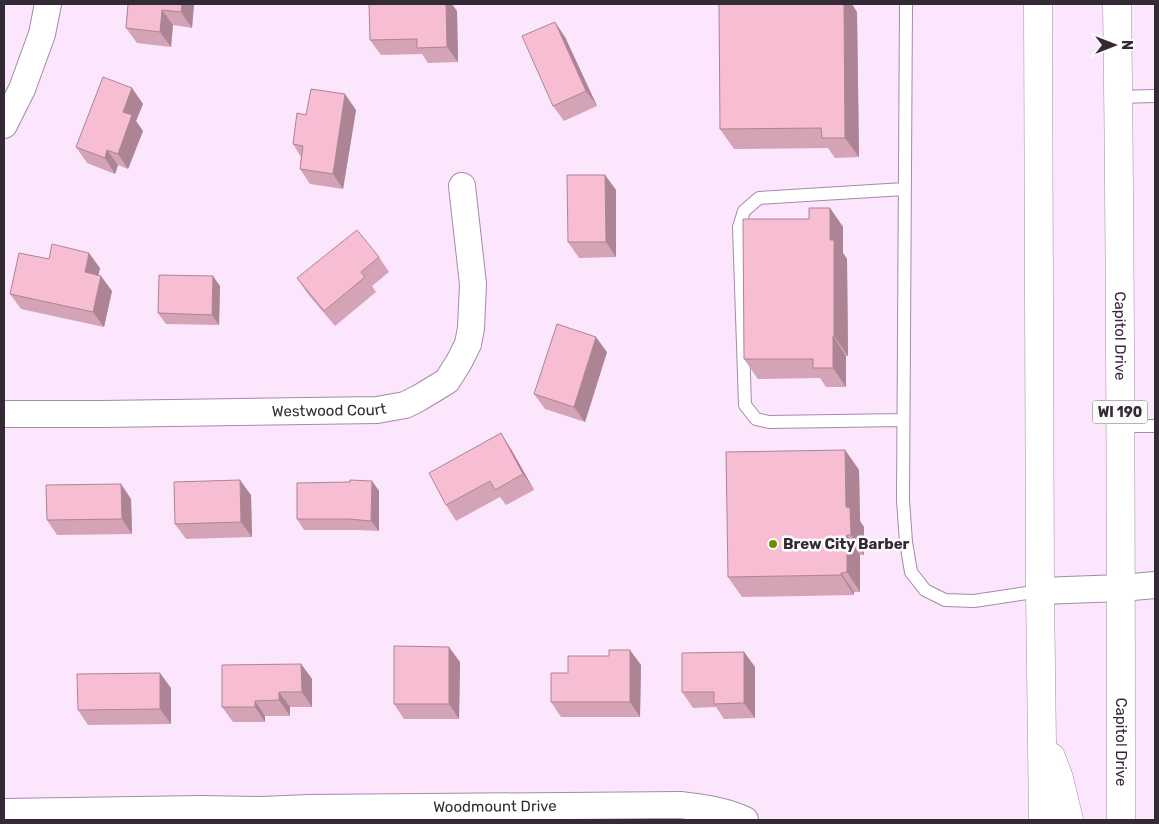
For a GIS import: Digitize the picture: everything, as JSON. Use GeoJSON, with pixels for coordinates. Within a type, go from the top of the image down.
{"type":"FeatureCollection","features":[{"type":"Feature","properties":{"kind":"main road"},"geometry":{"type":"LineString","coordinates":[[1038,4],[1040,591],[1043,820]]}},
{"type":"Feature","properties":{"kind":"main road","name":"Capitol Drive"},"geometry":{"type":"LineString","coordinates":[[1117,4],[1121,820]]}},
{"type":"Feature","properties":{"kind":"main road"},"geometry":{"type":"LineString","coordinates":[[1042,729],[1069,820]]}},
{"type":"Feature","properties":{"kind":"street"},"geometry":{"type":"LineString","coordinates":[[4,125],[22,88],[39,43],[48,4]]}},
{"type":"Feature","properties":{"kind":"street","name":"Westwood Court"},"geometry":{"type":"LineString","coordinates":[[4,414],[377,410],[405,405],[447,381],[468,344],[471,328],[473,284],[462,186]]}},
{"type":"Feature","properties":{"kind":"street"},"geometry":{"type":"LineString","coordinates":[[1040,591],[1155,585]]}},
{"type":"Feature","properties":{"kind":"street","name":"Woodmount Drive"},"geometry":{"type":"LineString","coordinates":[[4,812],[680,805],[731,814],[744,820]]}},
{"type":"Feature","properties":{"kind":"lane"},"geometry":{"type":"LineString","coordinates":[[906,4],[903,500],[906,542],[911,572],[925,590],[945,600],[974,601],[1040,591]]}},
{"type":"Feature","properties":{"kind":"lane"},"geometry":{"type":"LineString","coordinates":[[1118,97],[1155,96]]}},
{"type":"Feature","properties":{"kind":"lane"},"geometry":{"type":"LineString","coordinates":[[903,420],[769,422],[756,419],[745,405],[739,226],[744,211],[759,198],[904,189]]}},
{"type":"Feature","properties":{"kind":"lane"},"geometry":{"type":"LineString","coordinates":[[1120,426],[1155,426]]}},
{"type":"Feature","properties":{"kind":"building"},"geometry":{"type":"Polygon","coordinates":[[[128,4],[182,4],[181,12],[162,10],[160,32],[126,28],[128,4]]]}},
{"type":"Feature","properties":{"kind":"building"},"geometry":{"type":"Polygon","coordinates":[[[369,4],[446,4],[447,47],[417,48],[417,39],[370,40],[369,4]]]}},
{"type":"Feature","properties":{"kind":"building"},"geometry":{"type":"Polygon","coordinates":[[[719,4],[844,4],[845,138],[822,138],[821,128],[720,129],[719,4]]]}},
{"type":"Feature","properties":{"kind":"building"},"geometry":{"type":"Polygon","coordinates":[[[555,22],[586,91],[553,106],[522,36],[555,22]]]}},
{"type":"Feature","properties":{"kind":"building"},"geometry":{"type":"Polygon","coordinates":[[[103,77],[132,88],[123,112],[132,115],[118,154],[107,150],[105,158],[76,147],[103,77]]]}},
{"type":"Feature","properties":{"kind":"building"},"geometry":{"type":"Polygon","coordinates":[[[311,89],[345,94],[333,174],[300,169],[303,146],[293,144],[297,113],[306,115],[311,89]]]}},
{"type":"Feature","properties":{"kind":"building"},"geometry":{"type":"Polygon","coordinates":[[[567,175],[605,175],[606,242],[568,242],[567,175]]]}},
{"type":"Feature","properties":{"kind":"building"},"geometry":{"type":"Polygon","coordinates":[[[809,208],[830,208],[830,240],[834,240],[833,368],[813,368],[813,359],[744,359],[743,219],[809,219],[809,208]]]}},
{"type":"Feature","properties":{"kind":"building"},"geometry":{"type":"Polygon","coordinates":[[[357,230],[379,257],[361,272],[365,277],[324,311],[297,278],[357,230]]]}},
{"type":"Feature","properties":{"kind":"building"},"geometry":{"type":"Polygon","coordinates":[[[52,244],[89,253],[85,272],[101,276],[93,312],[10,294],[19,253],[49,259],[52,244]]]}},
{"type":"Feature","properties":{"kind":"building"},"geometry":{"type":"Polygon","coordinates":[[[159,275],[213,276],[212,315],[158,313],[159,275]]]}},
{"type":"Feature","properties":{"kind":"building"},"geometry":{"type":"Polygon","coordinates":[[[557,324],[596,337],[574,407],[534,394],[557,324]]]}},
{"type":"Feature","properties":{"kind":"building"},"geometry":{"type":"Polygon","coordinates":[[[501,433],[523,474],[495,490],[490,481],[446,505],[429,473],[501,433]]]}},
{"type":"Feature","properties":{"kind":"building"},"geometry":{"type":"Polygon","coordinates":[[[845,450],[846,507],[850,508],[851,535],[847,535],[847,572],[841,573],[841,575],[728,577],[726,452],[845,450]]]}},
{"type":"Feature","properties":{"kind":"building"},"geometry":{"type":"Polygon","coordinates":[[[240,480],[241,522],[175,524],[174,482],[240,480]]]}},
{"type":"Feature","properties":{"kind":"building"},"geometry":{"type":"Polygon","coordinates":[[[350,480],[372,481],[371,521],[297,519],[297,483],[350,482],[350,480]]]}},
{"type":"Feature","properties":{"kind":"building"},"geometry":{"type":"Polygon","coordinates":[[[121,484],[122,519],[47,520],[46,485],[121,484]]]}},
{"type":"Feature","properties":{"kind":"building"},"geometry":{"type":"Polygon","coordinates":[[[394,646],[449,647],[449,704],[394,704],[394,646]]]}},
{"type":"Feature","properties":{"kind":"building"},"geometry":{"type":"Polygon","coordinates":[[[609,650],[630,650],[630,702],[551,702],[551,673],[568,673],[568,656],[609,656],[609,650]]]}},
{"type":"Feature","properties":{"kind":"building"},"geometry":{"type":"Polygon","coordinates":[[[744,652],[744,703],[714,704],[714,692],[682,692],[682,653],[744,652]]]}},
{"type":"Feature","properties":{"kind":"building"},"geometry":{"type":"Polygon","coordinates":[[[301,664],[302,692],[279,692],[279,700],[255,701],[255,707],[222,707],[222,665],[301,664]]]}},
{"type":"Feature","properties":{"kind":"building"},"geometry":{"type":"Polygon","coordinates":[[[160,673],[160,709],[78,710],[77,674],[160,673]]]}},
{"type":"Feature","properties":{"kind":"place","name":"Brew City Barber"},"geometry":{"type":"Point","coordinates":[773,544]}}]}
